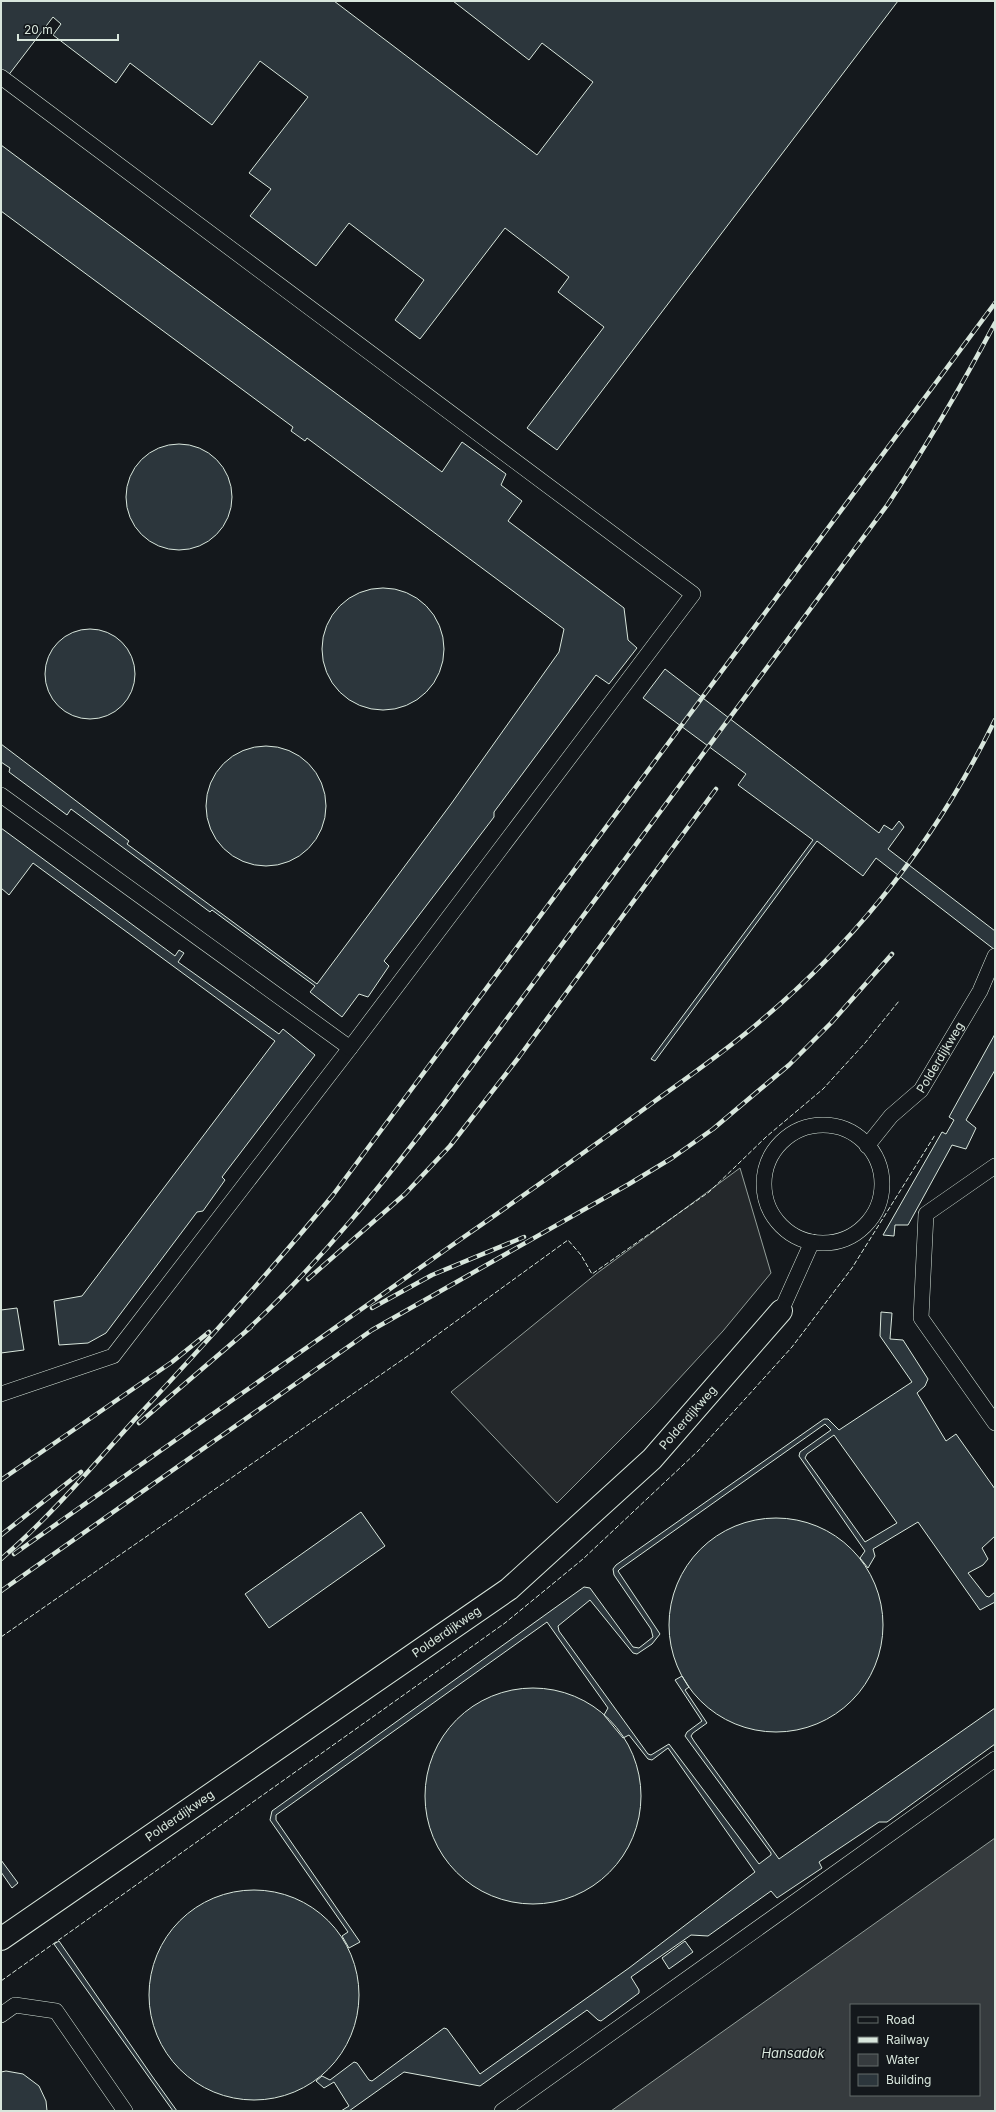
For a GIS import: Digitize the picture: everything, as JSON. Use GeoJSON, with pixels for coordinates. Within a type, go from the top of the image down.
{"type":"FeatureCollection","features":[{"type":"Feature","properties":{"kind":"street","name":"Polderdijkweg"},"geometry":{"type":"LineString","coordinates":[[1,1939],[509,1589],[652,1458],[781,1311]]}},
{"type":"Feature","properties":{"kind":"lane"},"geometry":{"type":"LineString","coordinates":[[1,77],[693,594],[350,1048],[112,1356],[1,1394]]}},
{"type":"Feature","properties":{"kind":"lane"},"geometry":{"type":"LineString","coordinates":[[1,795],[350,1048]]}},
{"type":"Feature","properties":{"kind":"lane","name":"Polderdijkweg"},"geometry":{"type":"LineString","coordinates":[[867,1146],[891,1116],[921,1090],[980,991],[995,956]]}},
{"type":"Feature","properties":{"kind":"lane"},"geometry":{"type":"LineString","coordinates":[[825,1126],[841,1128],[855,1135],[867,1146],[875,1155],[882,1179],[879,1203],[874,1214],[867,1223],[848,1238],[824,1243],[812,1242],[797,1237],[784,1228],[773,1216],[767,1201],[764,1185],[766,1170],[772,1155],[782,1142],[795,1133],[810,1127],[825,1126]]}},
{"type":"Feature","properties":{"kind":"lane"},"geometry":{"type":"LineString","coordinates":[[995,1166],[926,1214],[921,1318],[995,1423]]}},
{"type":"Feature","properties":{"kind":"lane","name":"Polderdijkweg"},"geometry":{"type":"LineString","coordinates":[[781,1311],[812,1242]]}},
{"type":"Feature","properties":{"kind":"lane"},"geometry":{"type":"LineString","coordinates":[[502,2111],[995,1759]]}},
{"type":"Feature","properties":{"kind":"lane"},"geometry":{"type":"LineString","coordinates":[[1,2014],[15,2004],[56,2011],[125,2111]]}},
{"type":"Feature","properties":{"kind":"shaded area"},"geometry":{"type":"Polygon","coordinates":[[[740,1168],[771,1273],[723,1331],[653,1407],[557,1503],[451,1392],[596,1274],[740,1168]]]}},
{"type":"Feature","properties":{"kind":"water","name":"Hansadok"},"geometry":{"type":"Polygon","coordinates":[[[995,1838],[995,2111],[611,2111],[995,1838]]]}},
{"type":"Feature","properties":{"kind":"building"},"geometry":{"type":"Polygon","coordinates":[[[1,1],[334,1],[537,155],[593,82],[542,43],[529,60],[453,1],[898,1],[557,450],[527,428],[604,327],[558,292],[569,277],[505,228],[420,339],[395,320],[424,280],[349,223],[316,266],[250,216],[271,189],[249,173],[308,97],[260,61],[212,125],[130,63],[116,83],[53,35],[61,24],[53,17],[1,85],[1,1]]]}},
{"type":"Feature","properties":{"kind":"building"},"geometry":{"type":"Polygon","coordinates":[[[1,145],[442,472],[462,442],[506,474],[501,485],[522,501],[508,521],[624,608],[628,640],[637,648],[609,684],[596,675],[494,812],[494,817],[384,961],[389,966],[368,997],[359,994],[342,1017],[310,992],[315,986],[212,910],[210,912],[71,809],[67,815],[9,772],[10,768],[1,762],[1,744],[129,841],[127,844],[317,984],[451,804],[559,652],[564,629],[307,438],[305,441],[291,431],[293,427],[1,211],[1,145]]]}},
{"type":"Feature","properties":{"kind":"building"},"geometry":{"type":"Polygon","coordinates":[[[179,444],[199,448],[217,459],[228,477],[232,497],[228,517],[217,535],[199,546],[179,550],[159,546],[141,535],[130,517],[126,497],[130,477],[141,459],[159,448],[179,444]]]}},
{"type":"Feature","properties":{"kind":"building"},"geometry":{"type":"Polygon","coordinates":[[[383,588],[395,589],[406,593],[417,598],[426,606],[434,615],[439,626],[443,637],[443,661],[439,672],[434,683],[426,692],[417,700],[406,705],[395,709],[383,710],[371,709],[360,705],[349,700],[340,692],[332,683],[327,672],[323,661],[322,649],[323,637],[327,626],[332,615],[340,606],[349,598],[360,593],[371,589],[383,588]]]}},
{"type":"Feature","properties":{"kind":"building"},"geometry":{"type":"Polygon","coordinates":[[[81,629],[99,629],[115,636],[128,649],[135,665],[135,683],[128,699],[115,712],[99,719],[81,719],[65,712],[52,699],[45,683],[45,665],[52,649],[65,636],[81,629]]]}},
{"type":"Feature","properties":{"kind":"building"},"geometry":{"type":"Polygon","coordinates":[[[665,669],[879,833],[884,825],[892,830],[899,821],[904,827],[888,849],[995,931],[995,950],[876,858],[863,876],[817,841],[655,1061],[651,1059],[813,840],[738,785],[746,774],[643,698],[665,669]]]}},
{"type":"Feature","properties":{"kind":"building"},"geometry":{"type":"Polygon","coordinates":[[[266,746],[289,750],[309,763],[322,783],[326,806],[322,829],[309,849],[289,862],[266,866],[243,862],[223,849],[210,829],[206,806],[210,783],[223,763],[243,750],[266,746]]]}},
{"type":"Feature","properties":{"kind":"building"},"geometry":{"type":"Polygon","coordinates":[[[1,828],[175,956],[179,950],[184,953],[178,962],[279,1034],[283,1029],[315,1055],[222,1177],[225,1180],[203,1211],[197,1212],[106,1333],[88,1343],[59,1345],[54,1301],[82,1296],[275,1041],[33,863],[9,895],[1,888],[1,828]]]}},
{"type":"Feature","properties":{"kind":"building"},"geometry":{"type":"Polygon","coordinates":[[[995,1034],[995,1070],[966,1120],[976,1128],[966,1149],[952,1145],[908,1225],[895,1225],[894,1236],[883,1235],[942,1132],[946,1134],[954,1120],[949,1117],[995,1034]]]}},
{"type":"Feature","properties":{"kind":"building"},"geometry":{"type":"Polygon","coordinates":[[[17,1308],[24,1350],[1,1353],[1,1310],[17,1308]]]}},
{"type":"Feature","properties":{"kind":"building"},"geometry":{"type":"Polygon","coordinates":[[[881,1312],[892,1313],[890,1339],[903,1340],[928,1379],[925,1386],[917,1393],[946,1441],[956,1434],[995,1489],[995,1536],[982,1548],[988,1559],[983,1565],[968,1573],[986,1596],[989,1597],[995,1592],[995,1602],[980,1610],[918,1522],[873,1549],[875,1556],[868,1568],[860,1558],[865,1551],[799,1456],[800,1452],[831,1430],[825,1424],[618,1571],[660,1634],[652,1644],[637,1654],[633,1653],[590,1600],[558,1626],[559,1631],[648,1754],[651,1755],[669,1744],[759,1864],[771,1855],[771,1853],[685,1736],[687,1732],[702,1721],[675,1680],[682,1676],[689,1687],[685,1690],[707,1723],[691,1736],[779,1859],[995,1708],[995,1744],[887,1822],[879,1822],[819,1862],[822,1868],[777,1898],[771,1891],[708,1936],[691,1935],[631,1977],[639,1990],[639,1993],[601,2021],[587,2010],[480,2086],[404,2072],[349,2111],[341,2111],[349,2106],[334,2082],[324,2088],[316,2081],[322,2076],[330,2080],[354,2062],[357,2063],[369,2080],[372,2081],[444,2028],[447,2029],[480,2074],[629,1968],[755,1872],[668,1748],[652,1760],[648,1759],[629,1735],[623,1738],[604,1715],[608,1708],[547,1622],[276,1815],[276,1820],[360,1942],[349,1948],[342,1936],[348,1932],[270,1820],[272,1811],[584,1587],[590,1588],[633,1647],[639,1648],[653,1637],[651,1629],[614,1575],[613,1569],[616,1565],[824,1419],[828,1419],[839,1430],[912,1382],[880,1336],[881,1312]],[[834,1435],[807,1454],[805,1458],[865,1542],[897,1523],[834,1435]]]}},
{"type":"Feature","properties":{"kind":"building"},"geometry":{"type":"Polygon","coordinates":[[[361,1512],[385,1546],[269,1628],[245,1594],[361,1512]]]}},
{"type":"Feature","properties":{"kind":"building"},"geometry":{"type":"Polygon","coordinates":[[[776,1518],[797,1520],[817,1526],[835,1536],[852,1549],[865,1566],[875,1584],[881,1604],[883,1625],[881,1646],[875,1666],[865,1684],[852,1701],[835,1714],[817,1724],[797,1730],[776,1732],[755,1730],[735,1724],[717,1714],[700,1701],[687,1684],[677,1666],[671,1646],[669,1625],[671,1604],[677,1584],[687,1566],[700,1549],[717,1536],[735,1526],[755,1520],[776,1518]]]}},
{"type":"Feature","properties":{"kind":"building"},"geometry":{"type":"Polygon","coordinates":[[[522,1688],[544,1688],[574,1696],[584,1701],[602,1712],[617,1727],[633,1755],[641,1785],[641,1807],[633,1837],[617,1865],[602,1880],[574,1896],[554,1902],[544,1904],[522,1904],[492,1896],[482,1891],[464,1880],[449,1865],[433,1837],[427,1817],[425,1807],[425,1785],[433,1755],[438,1745],[449,1727],[464,1712],[492,1696],[512,1690],[522,1688]]]}},
{"type":"Feature","properties":{"kind":"building"},"geometry":{"type":"Polygon","coordinates":[[[1,1860],[18,1883],[12,1888],[1,1872],[1,1860]]]}},
{"type":"Feature","properties":{"kind":"building"},"geometry":{"type":"Polygon","coordinates":[[[244,1890],[264,1890],[285,1894],[304,1902],[313,1907],[329,1920],[342,1936],[355,1964],[359,1985],[359,2005],[355,2026],[342,2054],[329,2070],[313,2083],[285,2096],[264,2100],[244,2100],[223,2096],[204,2088],[187,2077],[172,2062],[161,2045],[153,2026],[149,2005],[149,1985],[153,1964],[161,1945],[172,1928],[187,1913],[204,1902],[223,1894],[244,1890]]]}},
{"type":"Feature","properties":{"kind":"building"},"geometry":{"type":"Polygon","coordinates":[[[59,1941],[177,2111],[173,2111],[54,1944],[59,1941]]]}},
{"type":"Feature","properties":{"kind":"building"},"geometry":{"type":"Polygon","coordinates":[[[685,1941],[693,1952],[669,1969],[662,1958],[685,1941]]]}},
{"type":"Feature","properties":{"kind":"building"},"geometry":{"type":"Polygon","coordinates":[[[6,2071],[23,2074],[39,2086],[46,2101],[47,2111],[1,2111],[1,2072],[6,2071]]]}},
{"type":"Feature","properties":{"kind":"railway"},"geometry":{"type":"LineString","coordinates":[[1,1559],[37,1526],[87,1473],[236,1308],[333,1195],[995,303]]}},
{"type":"Feature","properties":{"kind":"railway"},"geometry":{"type":"LineString","coordinates":[[247,1330],[300,1277],[350,1222],[443,1105],[888,504],[944,415],[995,323]]}},
{"type":"Feature","properties":{"kind":"railway"},"geometry":{"type":"LineString","coordinates":[[14,1554],[582,1154],[711,1061],[751,1029],[833,953],[865,918],[895,881],[923,843],[949,803],[995,720]]}},
{"type":"Feature","properties":{"kind":"railway"},"geometry":{"type":"LineString","coordinates":[[308,1279],[405,1194],[450,1146],[519,1057],[716,789]]}},
{"type":"Feature","properties":{"kind":"railway"},"geometry":{"type":"LineString","coordinates":[[1,1591],[372,1330],[629,1184],[672,1158],[713,1129],[789,1065],[831,1023],[892,954]]}},
{"type":"Feature","properties":{"kind":"railway"},"geometry":{"type":"LineString","coordinates":[[372,1308],[432,1275],[524,1237]]}},
{"type":"Feature","properties":{"kind":"railway"},"geometry":{"type":"LineString","coordinates":[[139,1423],[251,1327]]}},
{"type":"Feature","properties":{"kind":"railway"},"geometry":{"type":"LineString","coordinates":[[1,1480],[172,1362],[209,1332]]}},
{"type":"Feature","properties":{"kind":"railway"},"geometry":{"type":"LineString","coordinates":[[1,1535],[81,1472]]}},
{"type":"Feature","properties":{"kind":"fence"},"geometry":{"type":"LineString","coordinates":[[1,1637],[415,1351],[568,1240],[581,1255],[592,1274],[709,1192],[766,1137],[823,1089],[865,1043],[899,1001]]}},
{"type":"Feature","properties":{"kind":"fence"},"geometry":{"type":"LineString","coordinates":[[1,1981],[505,1623],[583,1559],[698,1451],[792,1347],[852,1268],[935,1135]]}}]}
